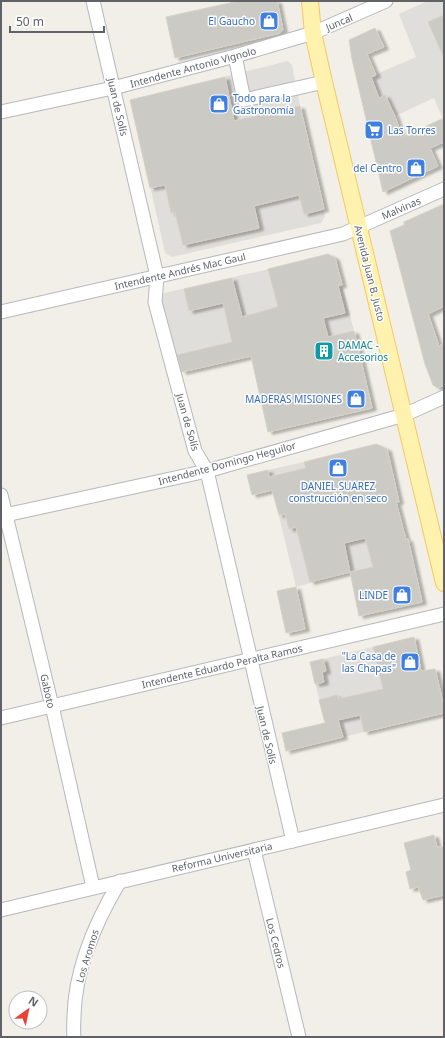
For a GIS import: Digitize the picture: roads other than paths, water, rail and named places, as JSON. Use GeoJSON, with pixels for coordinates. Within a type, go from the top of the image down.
{"type":"FeatureCollection","features":[{"type":"Feature","properties":{"kind":"main road","name":"Avenida Juan B. Justo"},"geometry":{"type":"LineString","coordinates":[[299,1],[313,33]]}},
{"type":"Feature","properties":{"kind":"main road","name":"Avenida Juan B. Justo"},"geometry":{"type":"LineString","coordinates":[[310,1],[313,33],[324,82],[404,415],[439,535],[444,583]]}},
{"type":"Feature","properties":{"kind":"street","name":"Juan de Solís"},"geometry":{"type":"LineString","coordinates":[[93,1],[157,276],[155,302],[195,451],[207,471],[293,841]]}},
{"type":"Feature","properties":{"kind":"street","name":"Juncal"},"geometry":{"type":"LineString","coordinates":[[313,33],[386,1]]}},
{"type":"Feature","properties":{"kind":"street","name":"Intendente Antonio Vignolo"},"geometry":{"type":"LineString","coordinates":[[1,112],[113,88],[235,56],[313,33]]}},
{"type":"Feature","properties":{"kind":"street"},"geometry":{"type":"LineString","coordinates":[[235,56],[244,100],[324,82]]}},
{"type":"Feature","properties":{"kind":"street","name":"Malvinas"},"geometry":{"type":"LineString","coordinates":[[359,227],[444,189]]}},
{"type":"Feature","properties":{"kind":"street","name":"Intendente Andrés Mac Gaul"},"geometry":{"type":"LineString","coordinates":[[1,312],[343,234],[359,227]]}},
{"type":"Feature","properties":{"kind":"street","name":"Intendente Domingo Heguilor"},"geometry":{"type":"LineString","coordinates":[[3,515],[207,471],[404,415],[444,396]]}},
{"type":"Feature","properties":{"kind":"street","name":"Gaboto"},"geometry":{"type":"LineString","coordinates":[[1,495],[3,515],[52,706],[93,888]]}},
{"type":"Feature","properties":{"kind":"street","name":"Intendente Eduardo Peralta Ramos"},"geometry":{"type":"LineString","coordinates":[[1,718],[444,614]]}},
{"type":"Feature","properties":{"kind":"street","name":"Reforma Universitaria"},"geometry":{"type":"LineString","coordinates":[[1,910],[444,805]]}},
{"type":"Feature","properties":{"kind":"street","name":"Los Cedros"},"geometry":{"type":"LineString","coordinates":[[254,850],[299,1037]]}},
{"type":"Feature","properties":{"kind":"street","name":"Los Aromos"},"geometry":{"type":"LineString","coordinates":[[74,1037],[74,1001],[81,972],[91,939],[99,920],[120,881]]}},
{"type":"Feature","properties":{"kind":"place","name":"El Gaucho"},"geometry":{"type":"Point","coordinates":[269,21]}},
{"type":"Feature","properties":{"kind":"place","name":"Todo para la Gastronomía"},"geometry":{"type":"Point","coordinates":[219,104]}},
{"type":"Feature","properties":{"kind":"place","name":"Las Torres"},"geometry":{"type":"Point","coordinates":[374,130]}},
{"type":"Feature","properties":{"kind":"place","name":"del Centro"},"geometry":{"type":"Point","coordinates":[416,168]}},
{"type":"Feature","properties":{"kind":"place","name":"DAMAC - Accesorios"},"geometry":{"type":"Point","coordinates":[324,351]}},
{"type":"Feature","properties":{"kind":"place","name":"MADERAS MISIONES"},"geometry":{"type":"Point","coordinates":[356,399]}},
{"type":"Feature","properties":{"kind":"place","name":"DANIEL SUAREZ construcción en seco"},"geometry":{"type":"Point","coordinates":[338,468]}},
{"type":"Feature","properties":{"kind":"place","name":"LINDE"},"geometry":{"type":"Point","coordinates":[402,595]}},
{"type":"Feature","properties":{"kind":"place","name":"\"La Casa de las Chapas\""},"geometry":{"type":"Point","coordinates":[410,662]}}]}
